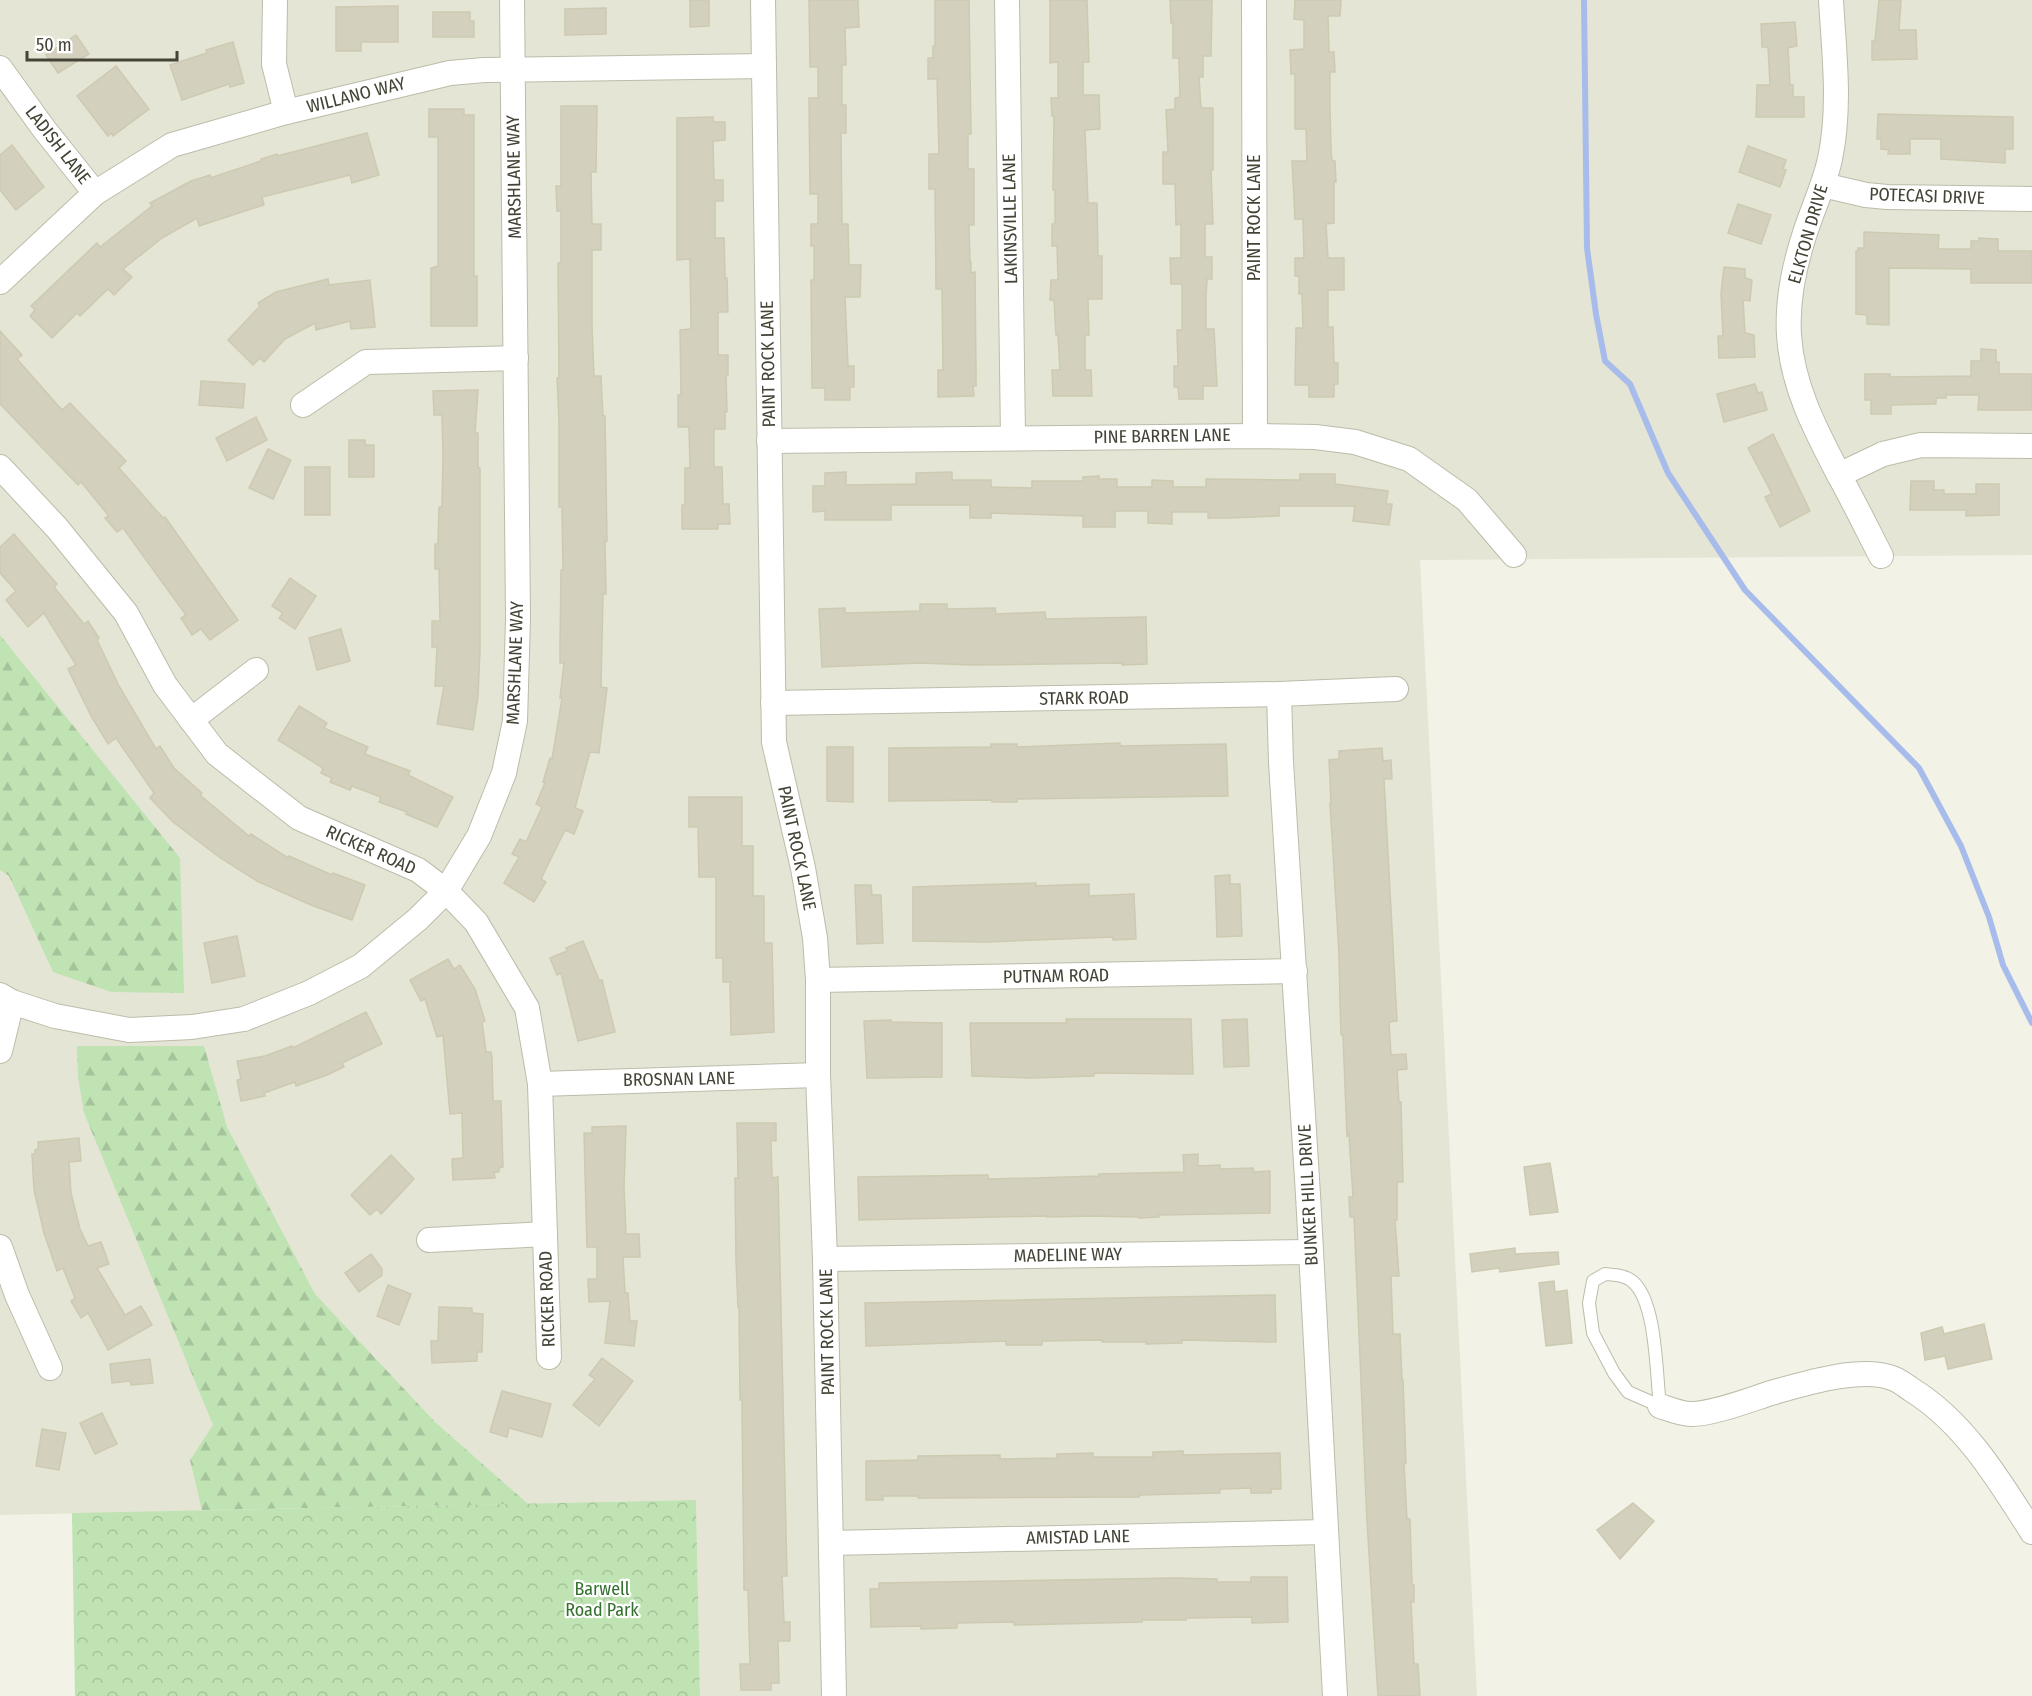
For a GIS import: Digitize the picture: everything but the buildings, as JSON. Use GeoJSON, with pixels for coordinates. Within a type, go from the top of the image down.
{"type":"FeatureCollection","features":[{"type":"Feature","properties":{"kind":"street"},"geometry":{"type":"LineString","coordinates":[[275,0],[274,64],[286,112]]}},
{"type":"Feature","properties":{"kind":"street","name":"MARSHLANE WAY"},"geometry":{"type":"LineString","coordinates":[[6,999],[55,1016],[129,1030],[192,1027],[244,1019],[309,993],[362,966],[418,919],[446,891],[479,837],[504,773],[515,721],[518,618],[512,0]]}},
{"type":"Feature","properties":{"kind":"street","name":"PAINT ROCK LANE"},"geometry":{"type":"LineString","coordinates":[[763,0],[772,703],[774,742],[803,868],[815,938],[818,980],[818,1075],[825,1259],[834,1696]]}},
{"type":"Feature","properties":{"kind":"street","name":"LAKINSVILLE LANE"},"geometry":{"type":"LineString","coordinates":[[1007,0],[1013,438]]}},
{"type":"Feature","properties":{"kind":"street","name":"PAINT ROCK LANE"},"geometry":{"type":"LineString","coordinates":[[1254,0],[1255,436]]}},
{"type":"Feature","properties":{"kind":"street","name":"ELKTON DRIVE"},"geometry":{"type":"LineString","coordinates":[[1831,0],[1837,100],[1833,140],[1823,185],[1804,236],[1794,274],[1789,334],[1802,399],[1881,556]]}},
{"type":"Feature","properties":{"kind":"street","name":"WILLANO WAY"},"geometry":{"type":"LineString","coordinates":[[0,282],[95,193],[172,145],[286,112],[450,72],[764,66]]}},
{"type":"Feature","properties":{"kind":"street","name":"LADISH LANE"},"geometry":{"type":"LineString","coordinates":[[0,68],[44,129],[95,193]]}},
{"type":"Feature","properties":{"kind":"street","name":"POTECASI DRIVE"},"geometry":{"type":"LineString","coordinates":[[1823,185],[1887,197],[2032,199]]}},
{"type":"Feature","properties":{"kind":"street"},"geometry":{"type":"LineString","coordinates":[[303,405],[366,362],[516,358]]}},
{"type":"Feature","properties":{"kind":"street","name":"PINE BARREN LANE"},"geometry":{"type":"LineString","coordinates":[[769,441],[1255,436],[1315,437],[1355,442],[1409,459],[1467,500],[1514,555]]}},
{"type":"Feature","properties":{"kind":"street"},"geometry":{"type":"LineString","coordinates":[[1839,475],[1882,454],[1921,444],[2032,446]]}},
{"type":"Feature","properties":{"kind":"street","name":"RICKER ROAD"},"geometry":{"type":"LineString","coordinates":[[0,467],[57,528],[126,613],[165,685],[217,754],[299,818],[418,870],[446,891],[476,922],[527,1008],[540,1084],[549,1357]]}},
{"type":"Feature","properties":{"kind":"street"},"geometry":{"type":"LineString","coordinates":[[191,720],[256,670]]}},
{"type":"Feature","properties":{"kind":"street","name":"STARK ROAD"},"geometry":{"type":"LineString","coordinates":[[772,703],[1279,694],[1396,689]]}},
{"type":"Feature","properties":{"kind":"street","name":"BUNKER HILL DRIVE"},"geometry":{"type":"LineString","coordinates":[[1279,694],[1335,1696]]}},
{"type":"Feature","properties":{"kind":"street","name":"PUTNAM ROAD"},"geometry":{"type":"LineString","coordinates":[[818,980],[1294,971]]}},
{"type":"Feature","properties":{"kind":"street"},"geometry":{"type":"LineString","coordinates":[[0,1051],[6,999]]}},
{"type":"Feature","properties":{"kind":"street","name":"BROSNAN LANE"},"geometry":{"type":"LineString","coordinates":[[540,1084],[818,1075]]}},
{"type":"Feature","properties":{"kind":"street"},"geometry":{"type":"LineString","coordinates":[[429,1240],[545,1234]]}},
{"type":"Feature","properties":{"kind":"street"},"geometry":{"type":"LineString","coordinates":[[0,1247],[9,1301],[50,1368]]}},
{"type":"Feature","properties":{"kind":"street","name":"MADELINE WAY"},"geometry":{"type":"LineString","coordinates":[[825,1259],[1310,1252]]}},
{"type":"Feature","properties":{"kind":"street"},"geometry":{"type":"LineString","coordinates":[[1660,1406],[1690,1414],[1838,1378],[1868,1374],[1892,1378],[1927,1399],[1966,1438],[1997,1476],[2032,1532]]}},
{"type":"Feature","properties":{"kind":"street","name":"AMISTAD LANE"},"geometry":{"type":"LineString","coordinates":[[831,1543],[1326,1532]]}},
{"type":"Feature","properties":{"kind":"lane"},"geometry":{"type":"LineString","coordinates":[[1605,1274],[1621,1275],[1633,1282],[1646,1300],[1653,1326],[1660,1406],[1628,1392],[1614,1373],[1593,1333],[1589,1303],[1593,1281],[1605,1274]]}},
{"type":"Feature","properties":{"kind":"shaded area"},"geometry":{"type":"Polygon","coordinates":[[[0,0],[2032,0],[2032,555],[1420,560],[1477,1696],[700,1696],[696,1500],[0,1515],[0,0]]]}},
{"type":"Feature","properties":{"kind":"green space"},"geometry":{"type":"Polygon","coordinates":[[[0,635],[180,858],[184,993],[111,992],[53,972],[9,876],[0,870],[0,635]]]}},
{"type":"Feature","properties":{"kind":"green space"},"geometry":{"type":"Polygon","coordinates":[[[77,1046],[204,1046],[227,1127],[315,1294],[435,1422],[528,1504],[202,1510],[190,1460],[213,1425],[84,1113],[78,1077],[77,1046]]]}},
{"type":"Feature","properties":{"kind":"green space","name":"Barwell Road Park"},"geometry":{"type":"Polygon","coordinates":[[[696,1500],[700,1696],[75,1696],[72,1513],[696,1500]]]}},
{"type":"Feature","properties":{"kind":"waterway"},"geometry":{"type":"LineString","coordinates":[[1584,0],[1587,248],[1605,361],[1630,384],[1668,473],[1745,590],[1919,768],[1961,846],[1989,917],[2003,965],[2032,1023]]}}]}
